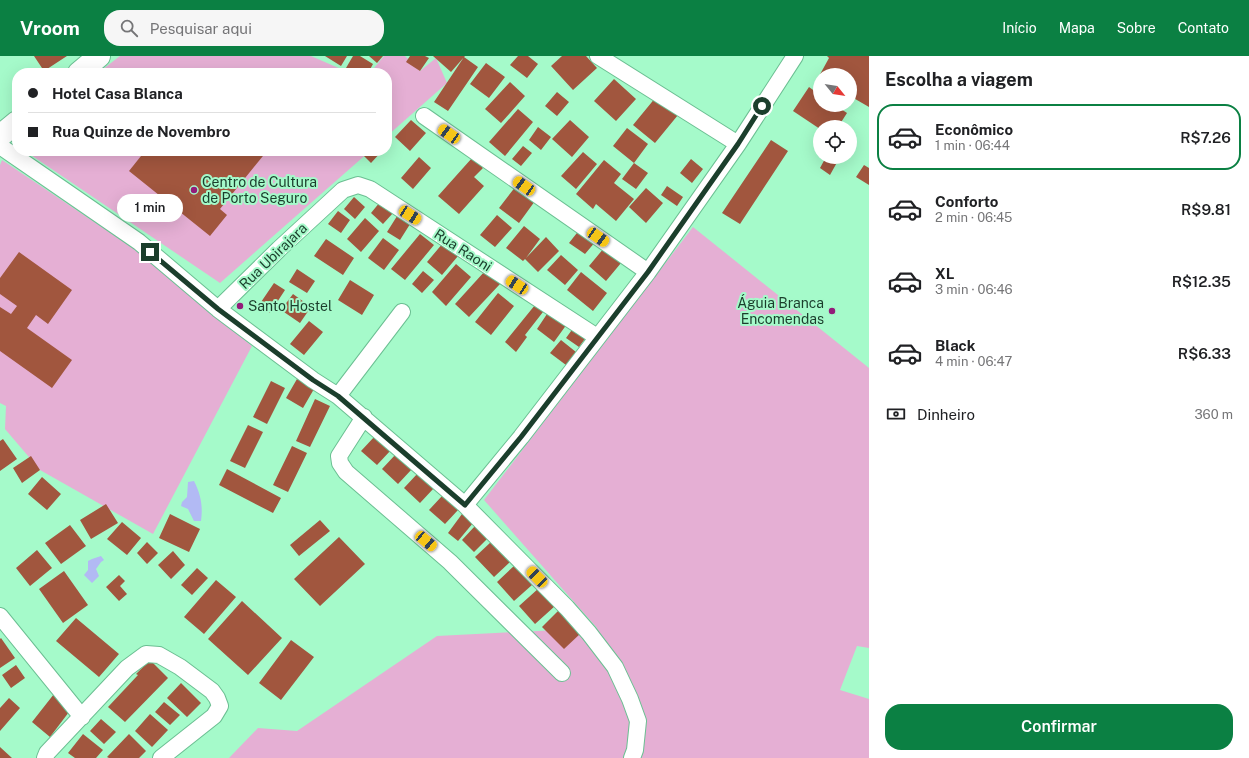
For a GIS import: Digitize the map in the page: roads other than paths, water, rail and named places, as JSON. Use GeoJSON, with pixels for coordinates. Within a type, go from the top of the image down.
{"type":"FeatureCollection","features":[{"type":"Feature","properties":{"kind":"main road"},"geometry":{"type":"LineString","coordinates":[[85,68],[99,56]]}},
{"type":"Feature","properties":{"kind":"main road"},"geometry":{"type":"LineString","coordinates":[[0,136],[12,126]]}},
{"type":"Feature","properties":{"kind":"street"},"geometry":{"type":"LineString","coordinates":[[598,56],[738,144]]}},
{"type":"Feature","properties":{"kind":"street"},"geometry":{"type":"LineString","coordinates":[[465,505],[521,437],[648,272],[738,144],[795,56]]}},
{"type":"Feature","properties":{"kind":"street"},"geometry":{"type":"LineString","coordinates":[[424,116],[648,272]]}},
{"type":"Feature","properties":{"kind":"street"},"geometry":{"type":"LineString","coordinates":[[0,146],[12,154]]}},
{"type":"Feature","properties":{"kind":"street"},"geometry":{"type":"LineString","coordinates":[[14,156],[139,242],[218,309],[313,380],[338,396],[465,505],[567,608],[589,633],[615,667],[630,699],[638,721],[635,750],[632,758]]}},
{"type":"Feature","properties":{"kind":"street","name":"Rua Ubirajara"},"geometry":{"type":"LineString","coordinates":[[218,309],[279,248],[343,190],[358,185],[370,189]]}},
{"type":"Feature","properties":{"kind":"street","name":"Rua Raoni"},"geometry":{"type":"LineString","coordinates":[[370,189],[597,337]]}},
{"type":"Feature","properties":{"kind":"street"},"geometry":{"type":"LineString","coordinates":[[338,396],[402,312]]}},
{"type":"Feature","properties":{"kind":"street"},"geometry":{"type":"LineString","coordinates":[[364,417],[339,456],[340,463],[346,472],[450,562],[562,672]]}},
{"type":"Feature","properties":{"kind":"street"},"geometry":{"type":"LineString","coordinates":[[0,616],[82,717]]}},
{"type":"Feature","properties":{"kind":"street"},"geometry":{"type":"LineString","coordinates":[[45,758],[47,754],[127,668],[146,654],[159,655],[180,667],[212,691],[220,706],[214,716],[160,758]]}},
{"type":"Feature","properties":{"kind":"water"},"geometry":{"type":"Polygon","coordinates":[[[194,481],[201,501],[201,521],[194,521],[188,509],[181,506],[182,502],[187,497],[188,482],[194,481]]]}},
{"type":"Feature","properties":{"kind":"water"},"geometry":{"type":"Polygon","coordinates":[[[101,556],[104,560],[96,569],[99,576],[92,583],[84,575],[88,570],[88,561],[101,556]]]}},
{"type":"Feature","properties":{"kind":"place","name":"Centro de Cultura de Porto Seguro"},"geometry":{"type":"Point","coordinates":[194,190]}},
{"type":"Feature","properties":{"kind":"place","name":"Santo Hostel"},"geometry":{"type":"Point","coordinates":[240,306]}},
{"type":"Feature","properties":{"kind":"place","name":"Águia Branca Encomendas"},"geometry":{"type":"Point","coordinates":[832,311]}}]}
